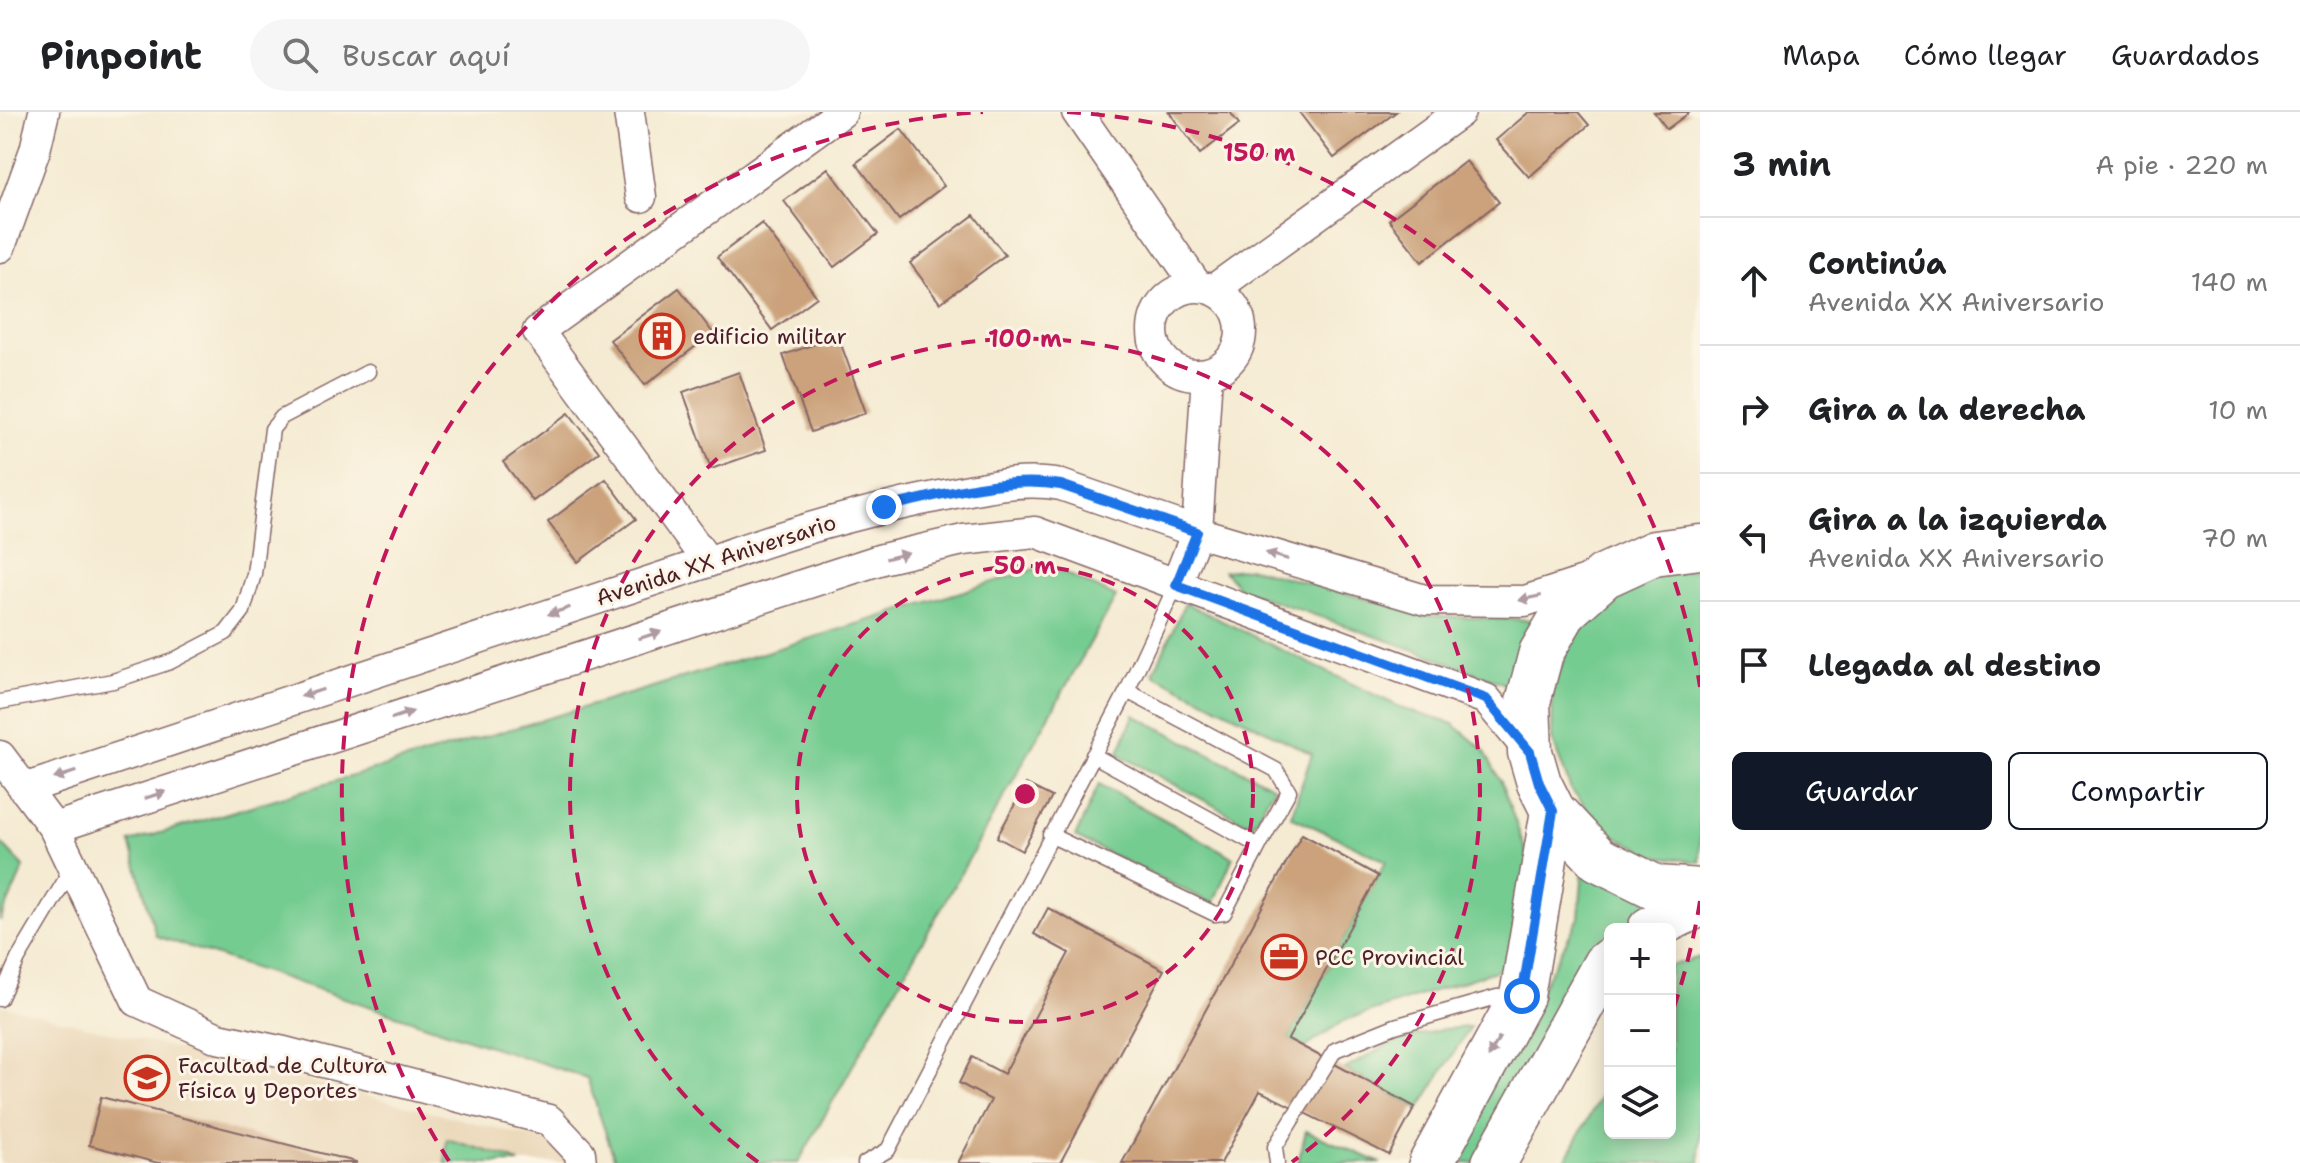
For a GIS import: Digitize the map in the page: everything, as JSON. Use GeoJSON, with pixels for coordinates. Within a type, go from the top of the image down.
{"type":"FeatureCollection","features":[{"type":"Feature","properties":{"kind":"main road","name":"Avenida XX Aniversario"},"geometry":{"type":"LineString","coordinates":[[1700,547],[1654,553],[1604,576],[1566,610],[1541,653],[1528,702],[1530,752],[1539,783],[1553,811],[1598,859],[1657,888],[1700,891]]}},
{"type":"Feature","properties":{"kind":"main road"},"geometry":{"type":"LineString","coordinates":[[1431,1163],[1522,996],[1553,811]]}},
{"type":"Feature","properties":{"kind":"main road"},"geometry":{"type":"LineString","coordinates":[[1662,923],[1700,904]]}},
{"type":"Feature","properties":{"kind":"main road"},"geometry":{"type":"LineString","coordinates":[[1494,1163],[1604,966]]}},
{"type":"Feature","properties":{"kind":"street"},"geometry":{"type":"LineString","coordinates":[[0,247],[35,150],[44,112]]}},
{"type":"Feature","properties":{"kind":"street"},"geometry":{"type":"LineString","coordinates":[[629,112],[641,197]]}},
{"type":"Feature","properties":{"kind":"street"},"geometry":{"type":"LineString","coordinates":[[708,562],[538,331],[842,112]]}},
{"type":"Feature","properties":{"kind":"street"},"geometry":{"type":"LineString","coordinates":[[1077,112],[1206,289]]}},
{"type":"Feature","properties":{"kind":"street"},"geometry":{"type":"LineString","coordinates":[[1206,289],[1460,112]]}},
{"type":"Feature","properties":{"kind":"street"},"geometry":{"type":"LineString","coordinates":[[1184,289],[1206,289],[1226,298],[1235,309],[1241,336],[1238,349],[1230,361],[1220,369],[1194,376],[1169,366],[1160,356],[1154,343],[1153,329],[1155,316],[1172,295],[1184,289]]}},
{"type":"Feature","properties":{"kind":"street"},"geometry":{"type":"LineString","coordinates":[[1176,585],[1197,532],[1207,374]]}},
{"type":"Feature","properties":{"kind":"street","name":"Avenida XX Aniversario"},"geometry":{"type":"LineString","coordinates":[[24,789],[708,562],[767,539],[884,507],[980,488],[1038,481],[1061,485],[1197,532],[1425,600],[1525,601],[1604,576]]}},
{"type":"Feature","properties":{"kind":"street","name":"Avenida XX Aniversario"},"geometry":{"type":"LineString","coordinates":[[54,828],[882,559],[963,540],[1035,532],[1486,699],[1530,752]]}},
{"type":"Feature","properties":{"kind":"street"},"geometry":{"type":"LineString","coordinates":[[0,756],[54,828],[137,1001],[218,1038],[549,1120],[580,1153],[581,1163]]}},
{"type":"Feature","properties":{"kind":"lane"},"geometry":{"type":"LineString","coordinates":[[0,702],[113,681],[170,662],[226,633],[243,611],[254,574],[272,429],[282,417],[368,372]]}},
{"type":"Feature","properties":{"kind":"lane"},"geometry":{"type":"LineString","coordinates":[[865,1163],[888,1150],[1127,691],[1176,585]]}},
{"type":"Feature","properties":{"kind":"lane"},"geometry":{"type":"LineString","coordinates":[[1050,835],[1215,914],[1224,913],[1289,791],[1276,770],[1127,691]]}},
{"type":"Feature","properties":{"kind":"lane"},"geometry":{"type":"LineString","coordinates":[[1093,755],[1259,846]]}},
{"type":"Feature","properties":{"kind":"lane"},"geometry":{"type":"LineString","coordinates":[[0,999],[18,959],[73,867]]}},
{"type":"Feature","properties":{"kind":"lane"},"geometry":{"type":"LineString","coordinates":[[1277,1163],[1275,1147],[1335,1050],[1410,1021],[1497,997],[1522,996]]}},
{"type":"Feature","properties":{"kind":"shaded area","name":"Facultad de Cultura Física y Deportes"},"geometry":{"type":"Polygon","coordinates":[[[0,1005],[588,1151],[585,1163],[0,1163],[0,1005]]]}},
{"type":"Feature","properties":{"kind":"green space"},"geometry":{"type":"Polygon","coordinates":[[[1048,565],[1116,597],[798,1163],[616,1163],[587,1078],[156,936],[130,842],[646,689],[1048,565]]]}},
{"type":"Feature","properties":{"kind":"green space"},"geometry":{"type":"Polygon","coordinates":[[[1251,568],[1430,616],[1531,620],[1513,687],[1240,589],[1224,571],[1251,568]]]}},
{"type":"Feature","properties":{"kind":"green space"},"geometry":{"type":"Polygon","coordinates":[[[1700,570],[1700,862],[1655,856],[1606,831],[1571,790],[1552,739],[1553,685],[1574,635],[1611,596],[1661,572],[1700,570]]]}},
{"type":"Feature","properties":{"kind":"green space"},"geometry":{"type":"Polygon","coordinates":[[[1185,603],[1404,709],[1453,724],[1484,750],[1501,782],[1534,874],[1522,931],[1501,969],[1343,1021],[1305,1048],[1288,1039],[1386,861],[1291,816],[1312,754],[1153,674],[1185,603]]]}},
{"type":"Feature","properties":{"kind":"green space"},"geometry":{"type":"Polygon","coordinates":[[[1134,715],[1274,787],[1252,826],[1118,754],[1134,715]]]}},
{"type":"Feature","properties":{"kind":"green space"},"geometry":{"type":"Polygon","coordinates":[[[1099,784],[1233,857],[1213,904],[1075,837],[1099,784]]]}},
{"type":"Feature","properties":{"kind":"green space"},"geometry":{"type":"Polygon","coordinates":[[[0,842],[24,867],[0,921],[0,842]]]}},
{"type":"Feature","properties":{"kind":"green space"},"geometry":{"type":"Polygon","coordinates":[[[1583,867],[1662,897],[1630,923],[1604,923],[1604,948],[1482,1163],[1448,1163],[1579,918],[1583,867]]]}},
{"type":"Feature","properties":{"kind":"green space"},"geometry":{"type":"Polygon","coordinates":[[[1700,957],[1700,1163],[1564,1163],[1604,1089],[1604,1139],[1676,1139],[1676,964],[1700,957]]]}},
{"type":"Feature","properties":{"kind":"green space"},"geometry":{"type":"Polygon","coordinates":[[[1470,1027],[1419,1109],[1345,1069],[1395,1041],[1444,1029],[1470,1027]]]}},
{"type":"Feature","properties":{"kind":"green space"},"geometry":{"type":"Polygon","coordinates":[[[1306,1131],[1381,1163],[1298,1163],[1306,1131]]]}},
{"type":"Feature","properties":{"kind":"green space"},"geometry":{"type":"Polygon","coordinates":[[[447,1139],[507,1157],[519,1163],[445,1163],[447,1139]]]}},
{"type":"Feature","properties":{"kind":"building"},"geometry":{"type":"Polygon","coordinates":[[[1169,112],[1230,112],[1239,124],[1200,154],[1169,112]]]}},
{"type":"Feature","properties":{"kind":"building"},"geometry":{"type":"Polygon","coordinates":[[[1299,112],[1396,112],[1334,158],[1299,112]]]}},
{"type":"Feature","properties":{"kind":"building"},"geometry":{"type":"Polygon","coordinates":[[[1529,112],[1578,112],[1589,125],[1529,177],[1496,140],[1529,112]]]}},
{"type":"Feature","properties":{"kind":"building"},"geometry":{"type":"Polygon","coordinates":[[[1654,112],[1690,112],[1667,129],[1654,112]]]}},
{"type":"Feature","properties":{"kind":"building"},"geometry":{"type":"Polygon","coordinates":[[[901,129],[944,186],[899,220],[856,163],[901,129]]]}},
{"type":"Feature","properties":{"kind":"building"},"geometry":{"type":"Polygon","coordinates":[[[1466,161],[1499,202],[1422,262],[1389,220],[1466,161]]]}},
{"type":"Feature","properties":{"kind":"building"},"geometry":{"type":"Polygon","coordinates":[[[828,168],[878,234],[834,267],[784,201],[828,168]]]}},
{"type":"Feature","properties":{"kind":"building"},"geometry":{"type":"Polygon","coordinates":[[[974,215],[1005,255],[940,303],[910,263],[974,215]]]}},
{"type":"Feature","properties":{"kind":"building"},"geometry":{"type":"Polygon","coordinates":[[[762,223],[817,297],[772,330],[717,257],[762,223]]]}},
{"type":"Feature","properties":{"kind":"building","name":"edificio militar"},"geometry":{"type":"Polygon","coordinates":[[[679,288],[713,333],[645,385],[610,340],[679,288]]]}},
{"type":"Feature","properties":{"kind":"building"},"geometry":{"type":"Polygon","coordinates":[[[838,336],[866,413],[811,432],[783,355],[838,336]]]}},
{"type":"Feature","properties":{"kind":"building"},"geometry":{"type":"Polygon","coordinates":[[[739,372],[766,450],[711,469],[683,392],[739,372]]]}},
{"type":"Feature","properties":{"kind":"building"},"geometry":{"type":"Polygon","coordinates":[[[569,413],[599,452],[533,501],[503,462],[569,413]]]}},
{"type":"Feature","properties":{"kind":"building"},"geometry":{"type":"Polygon","coordinates":[[[606,479],[636,519],[578,562],[548,522],[606,479]]]}},
{"type":"Feature","properties":{"kind":"building"},"geometry":{"type":"Polygon","coordinates":[[[1026,784],[1052,797],[1022,851],[997,837],[1026,784]]]}},
{"type":"Feature","properties":{"kind":"building","name":"PCC Provincial"},"geometry":{"type":"Polygon","coordinates":[[[1302,834],[1378,876],[1288,1039],[1415,1107],[1389,1155],[1260,1091],[1221,1163],[1122,1163],[1302,834]]]}},
{"type":"Feature","properties":{"kind":"building"},"geometry":{"type":"Polygon","coordinates":[[[1048,908],[1164,970],[1060,1163],[958,1163],[991,1100],[959,1083],[972,1057],[1004,1074],[1069,953],[1034,934],[1048,908]]]}},
{"type":"Feature","properties":{"kind":"building"},"geometry":{"type":"Polygon","coordinates":[[[101,1097],[356,1163],[158,1163],[89,1145],[101,1097]]]}},
{"type":"Feature","properties":{"kind":"place","name":"edificio militar"},"geometry":{"type":"Point","coordinates":[662,336]}},
{"type":"Feature","properties":{"kind":"place","name":"PCC Provincial"},"geometry":{"type":"Point","coordinates":[1284,957]}},
{"type":"Feature","properties":{"kind":"place","name":"Facultad de Cultura Física y Deportes"},"geometry":{"type":"Point","coordinates":[147,1078]}},
{"type":"Feature","properties":{"kind":"route"},"geometry":{"type":"LineString","coordinates":[[884,507],[980,488],[1038,481],[1061,485],[1197,532],[1176,585],[1486,699],[1530,752],[1539,783],[1553,811],[1522,996]]}}]}
